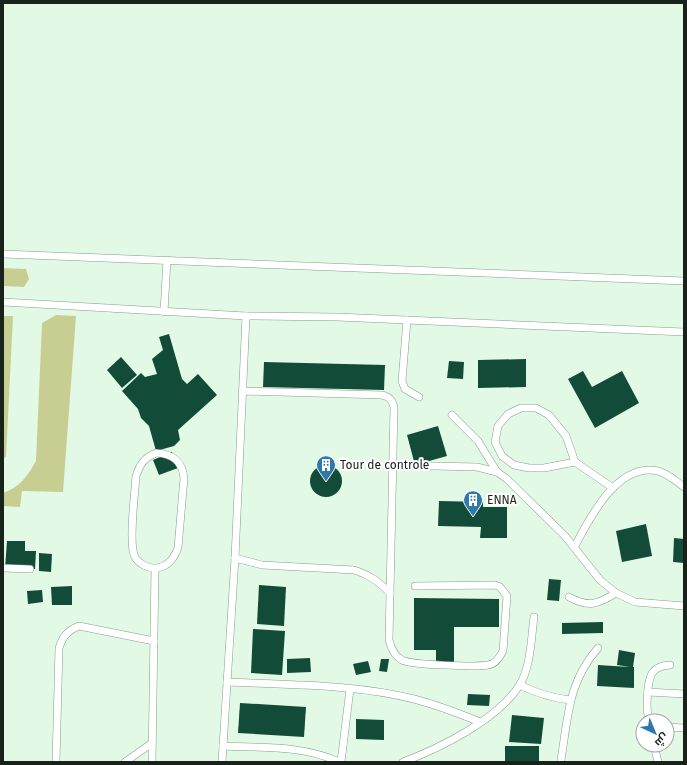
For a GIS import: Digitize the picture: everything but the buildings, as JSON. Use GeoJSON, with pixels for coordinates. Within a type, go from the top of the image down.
{"type":"FeatureCollection","features":[{"type":"Feature","properties":{"kind":"lane"},"geometry":{"type":"LineString","coordinates":[[3,254],[684,281]]}},
{"type":"Feature","properties":{"kind":"lane"},"geometry":{"type":"LineString","coordinates":[[164,312],[167,260]]}},
{"type":"Feature","properties":{"kind":"lane"},"geometry":{"type":"LineString","coordinates":[[3,302],[246,316],[408,320],[684,332]]}},
{"type":"Feature","properties":{"kind":"lane"},"geometry":{"type":"LineString","coordinates":[[222,762],[235,558],[246,316]]}},
{"type":"Feature","properties":{"kind":"lane"},"geometry":{"type":"LineString","coordinates":[[408,320],[402,381],[405,388],[419,397]]}},
{"type":"Feature","properties":{"kind":"lane"},"geometry":{"type":"LineString","coordinates":[[242,391],[382,395],[393,401],[390,593],[391,648],[402,660],[410,663],[489,665],[500,657],[503,651],[507,596],[500,587],[495,585],[415,586]]}},
{"type":"Feature","properties":{"kind":"lane"},"geometry":{"type":"LineString","coordinates":[[575,462],[544,468],[529,468],[514,465],[502,456],[495,442],[498,426],[508,414],[521,408],[536,408],[549,415],[566,436],[575,462],[613,488]]}},
{"type":"Feature","properties":{"kind":"lane"},"geometry":{"type":"LineString","coordinates":[[452,415],[478,441],[497,472]]}},
{"type":"Feature","properties":{"kind":"lane"},"geometry":{"type":"LineString","coordinates":[[156,453],[167,453],[176,459],[183,468],[184,473],[178,548],[174,558],[166,565],[155,568],[144,565],[139,561],[135,557],[132,546],[136,476],[139,466],[146,458],[156,453]]}},
{"type":"Feature","properties":{"kind":"lane"},"geometry":{"type":"LineString","coordinates":[[393,465],[477,467],[497,472],[507,479],[575,546],[600,580],[616,593],[635,602],[655,605],[684,606]]}},
{"type":"Feature","properties":{"kind":"lane"},"geometry":{"type":"LineString","coordinates":[[575,546],[588,521],[613,488],[631,474],[645,469],[660,471],[684,488]]}},
{"type":"Feature","properties":{"kind":"lane"},"geometry":{"type":"LineString","coordinates":[[235,558],[262,565],[354,570],[368,574],[380,582],[390,593]]}},
{"type":"Feature","properties":{"kind":"lane"},"geometry":{"type":"LineString","coordinates":[[3,568],[30,569]]}},
{"type":"Feature","properties":{"kind":"lane"},"geometry":{"type":"LineString","coordinates":[[152,762],[155,568]]}},
{"type":"Feature","properties":{"kind":"lane"},"geometry":{"type":"LineString","coordinates":[[569,597],[579,603],[591,604],[602,602],[616,593]]}},
{"type":"Feature","properties":{"kind":"lane"},"geometry":{"type":"LineString","coordinates":[[403,762],[451,740],[480,722],[507,700],[520,685],[526,668],[534,617]]}},
{"type":"Feature","properties":{"kind":"lane"},"geometry":{"type":"LineString","coordinates":[[56,762],[59,648],[62,638],[69,630],[79,626],[154,641]]}},
{"type":"Feature","properties":{"kind":"lane"},"geometry":{"type":"LineString","coordinates":[[561,760],[570,700],[581,669],[598,648]]}},
{"type":"Feature","properties":{"kind":"lane"},"geometry":{"type":"LineString","coordinates":[[647,713],[648,692],[651,675],[654,670],[659,667],[670,665]]}},
{"type":"Feature","properties":{"kind":"lane"},"geometry":{"type":"LineString","coordinates":[[227,682],[380,692],[414,699],[448,709],[480,722]]}},
{"type":"Feature","properties":{"kind":"lane"},"geometry":{"type":"LineString","coordinates":[[520,685],[536,693],[570,700]]}},
{"type":"Feature","properties":{"kind":"lane"},"geometry":{"type":"LineString","coordinates":[[222,746],[297,749],[326,756],[340,762],[350,690]]}},
{"type":"Feature","properties":{"kind":"lane"},"geometry":{"type":"LineString","coordinates":[[648,692],[684,694]]}},
{"type":"Feature","properties":{"kind":"lane"},"geometry":{"type":"LineString","coordinates":[[124,762],[152,743]]}},
{"type":"Feature","properties":{"kind":"green space"},"geometry":{"type":"Polygon","coordinates":[[[3,268],[26,269],[29,279],[24,287],[3,286],[3,268]]]}},
{"type":"Feature","properties":{"kind":"green space"},"geometry":{"type":"Polygon","coordinates":[[[56,315],[76,316],[63,492],[22,491],[20,507],[3,506],[3,493],[19,484],[36,461],[42,323],[56,315]]]}},
{"type":"Feature","properties":{"kind":"green space"},"geometry":{"type":"Polygon","coordinates":[[[3,316],[13,316],[6,457],[3,458],[3,316]]]}},
{"type":"Feature","properties":{"kind":"place","name":"Tour de controle"},"geometry":{"type":"Point","coordinates":[326,482]}},
{"type":"Feature","properties":{"kind":"place","name":"ENNA"},"geometry":{"type":"Point","coordinates":[473,517]}}]}
